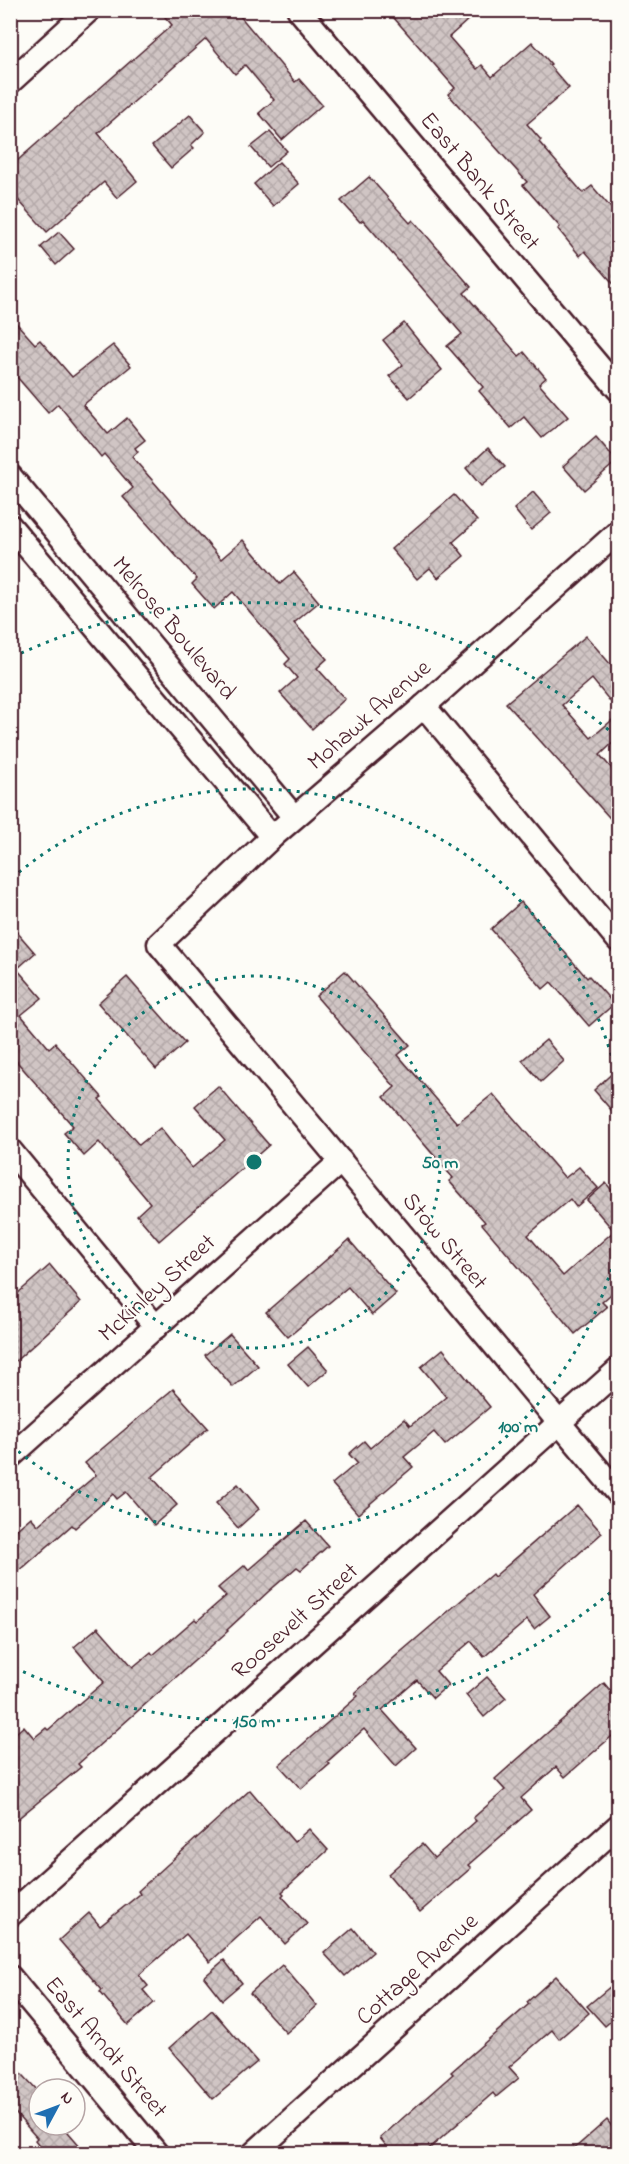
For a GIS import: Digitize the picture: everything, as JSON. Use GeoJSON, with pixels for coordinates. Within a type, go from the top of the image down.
{"type":"FeatureCollection","features":[{"type":"Feature","properties":{"kind":"street"},"geometry":{"type":"LineString","coordinates":[[10,82],[89,10]]}},
{"type":"Feature","properties":{"kind":"street","name":"East Bank Street"},"geometry":{"type":"LineString","coordinates":[[298,10],[618,389]]}},
{"type":"Feature","properties":{"kind":"street","name":"Melrose Boulevard"},"geometry":{"type":"LineString","coordinates":[[10,476],[294,817]]}},
{"type":"Feature","properties":{"kind":"street"},"geometry":{"type":"LineString","coordinates":[[10,526],[272,837]]}},
{"type":"Feature","properties":{"kind":"street","name":"Mohawk Avenue"},"geometry":{"type":"LineString","coordinates":[[159,944],[294,817],[424,706],[618,532]]}},
{"type":"Feature","properties":{"kind":"street"},"geometry":{"type":"LineString","coordinates":[[424,706],[618,940]]}},
{"type":"Feature","properties":{"kind":"street","name":"Stow Street"},"geometry":{"type":"LineString","coordinates":[[159,944],[618,1492]]}},
{"type":"Feature","properties":{"kind":"street"},"geometry":{"type":"LineString","coordinates":[[10,1150],[156,1327]]}},
{"type":"Feature","properties":{"kind":"street","name":"McKinley Street"},"geometry":{"type":"LineString","coordinates":[[10,1457],[341,1161]]}},
{"type":"Feature","properties":{"kind":"street","name":"Roosevelt Street"},"geometry":{"type":"LineString","coordinates":[[10,1915],[618,1370]]}},
{"type":"Feature","properties":{"kind":"street","name":"Cottage Avenue"},"geometry":{"type":"LineString","coordinates":[[253,2154],[618,1826]]}},
{"type":"Feature","properties":{"kind":"street","name":"East Arndt Street"},"geometry":{"type":"LineString","coordinates":[[10,1977],[157,2154]]}},
{"type":"Feature","properties":{"kind":"building"},"geometry":{"type":"Polygon","coordinates":[[[159,10],[235,10],[295,82],[299,79],[322,105],[282,140],[259,113],[274,100],[245,65],[235,74],[206,39],[98,133],[137,181],[117,198],[104,182],[47,232],[10,191],[10,167],[172,25],[159,10]]]}},
{"type":"Feature","properties":{"kind":"building"},"geometry":{"type":"Polygon","coordinates":[[[387,10],[479,10],[449,37],[477,69],[482,65],[492,77],[532,42],[551,64],[549,65],[569,88],[527,124],[541,140],[539,142],[583,193],[592,186],[618,216],[618,289],[585,251],[580,256],[558,229],[560,227],[523,185],[527,182],[448,94],[455,88],[387,10]]]}},
{"type":"Feature","properties":{"kind":"building"},"geometry":{"type":"Polygon","coordinates":[[[190,115],[205,132],[191,145],[194,148],[171,168],[152,146],[190,115]]]}},
{"type":"Feature","properties":{"kind":"building"},"geometry":{"type":"Polygon","coordinates":[[[270,132],[287,151],[268,167],[251,147],[270,132]]]}},
{"type":"Feature","properties":{"kind":"building"},"geometry":{"type":"Polygon","coordinates":[[[279,162],[299,184],[273,206],[254,184],[279,162]]]}},
{"type":"Feature","properties":{"kind":"building"},"geometry":{"type":"Polygon","coordinates":[[[369,177],[410,223],[413,220],[471,287],[464,293],[519,356],[524,352],[546,378],[539,384],[568,417],[542,438],[524,417],[511,428],[479,391],[483,387],[447,346],[462,334],[363,220],[360,222],[341,201],[369,177]]]}},
{"type":"Feature","properties":{"kind":"building"},"geometry":{"type":"Polygon","coordinates":[[[59,232],[74,249],[56,265],[41,247],[59,232]]]}},
{"type":"Feature","properties":{"kind":"building"},"geometry":{"type":"Polygon","coordinates":[[[10,316],[35,344],[40,340],[72,377],[113,345],[131,366],[83,405],[108,434],[127,418],[145,440],[135,448],[138,452],[132,457],[221,559],[243,540],[280,584],[294,572],[319,602],[294,623],[327,659],[317,668],[345,699],[312,729],[280,693],[297,678],[285,664],[290,659],[233,592],[214,609],[192,584],[197,579],[123,497],[133,488],[104,454],[101,457],[58,404],[48,413],[10,369],[10,316]]]}},
{"type":"Feature","properties":{"kind":"building"},"geometry":{"type":"Polygon","coordinates":[[[404,323],[442,370],[409,398],[389,376],[403,365],[383,340],[404,323]]]}},
{"type":"Feature","properties":{"kind":"building"},"geometry":{"type":"Polygon","coordinates":[[[596,437],[617,461],[584,490],[563,466],[596,437]]]}},
{"type":"Feature","properties":{"kind":"building"},"geometry":{"type":"Polygon","coordinates":[[[488,448],[505,467],[481,486],[466,468],[488,448]]]}},
{"type":"Feature","properties":{"kind":"building"},"geometry":{"type":"Polygon","coordinates":[[[533,492],[551,513],[531,530],[514,509],[533,492]]]}},
{"type":"Feature","properties":{"kind":"building"},"geometry":{"type":"Polygon","coordinates":[[[454,495],[477,521],[453,542],[464,556],[438,578],[430,568],[417,579],[391,549],[454,495]]]}},
{"type":"Feature","properties":{"kind":"building"},"geometry":{"type":"Polygon","coordinates":[[[586,636],[618,673],[618,711],[592,679],[562,705],[591,738],[618,715],[618,738],[600,755],[618,776],[618,827],[506,703],[586,636]]]}},
{"type":"Feature","properties":{"kind":"building"},"geometry":{"type":"Polygon","coordinates":[[[521,902],[587,978],[589,976],[614,1004],[589,1026],[551,982],[543,989],[491,929],[521,902]]]}},
{"type":"Feature","properties":{"kind":"building"},"geometry":{"type":"Polygon","coordinates":[[[10,924],[35,953],[17,969],[42,998],[21,1015],[49,1048],[55,1043],[102,1097],[99,1099],[139,1145],[160,1128],[192,1168],[225,1140],[195,1106],[218,1086],[269,1145],[159,1241],[137,1215],[150,1203],[99,1142],[84,1156],[64,1133],[73,1126],[10,1054],[10,924]]]}},
{"type":"Feature","properties":{"kind":"building"},"geometry":{"type":"Polygon","coordinates":[[[345,971],[410,1045],[398,1055],[457,1123],[493,1094],[565,1178],[579,1167],[598,1188],[576,1207],[570,1199],[528,1235],[563,1276],[614,1231],[587,1200],[606,1183],[618,1198],[618,1288],[602,1302],[607,1307],[575,1334],[482,1224],[485,1222],[449,1181],[453,1178],[384,1097],[395,1087],[316,996],[345,971]]]}},
{"type":"Feature","properties":{"kind":"building"},"geometry":{"type":"Polygon","coordinates":[[[127,977],[185,1043],[156,1069],[98,1003],[127,977]]]}},
{"type":"Feature","properties":{"kind":"building"},"geometry":{"type":"Polygon","coordinates":[[[546,1040],[564,1061],[541,1082],[522,1060],[546,1040]]]}},
{"type":"Feature","properties":{"kind":"building"},"geometry":{"type":"Polygon","coordinates":[[[618,1068],[618,1118],[594,1090],[618,1068]]]}},
{"type":"Feature","properties":{"kind":"building"},"geometry":{"type":"Polygon","coordinates":[[[349,1240],[396,1294],[372,1315],[348,1287],[288,1337],[266,1312],[349,1240]]]}},
{"type":"Feature","properties":{"kind":"building"},"geometry":{"type":"Polygon","coordinates":[[[50,1265],[81,1302],[10,1366],[10,1300],[50,1265]]]}},
{"type":"Feature","properties":{"kind":"building"},"geometry":{"type":"Polygon","coordinates":[[[230,1334],[258,1366],[233,1387],[205,1355],[230,1334]]]}},
{"type":"Feature","properties":{"kind":"building"},"geometry":{"type":"Polygon","coordinates":[[[308,1347],[328,1370],[308,1387],[288,1364],[308,1347]]]}},
{"type":"Feature","properties":{"kind":"building"},"geometry":{"type":"Polygon","coordinates":[[[443,1349],[490,1407],[445,1445],[434,1432],[404,1457],[413,1467],[358,1514],[332,1484],[357,1463],[349,1454],[364,1441],[370,1448],[404,1419],[410,1426],[446,1397],[421,1367],[443,1349]]]}},
{"type":"Feature","properties":{"kind":"building"},"geometry":{"type":"Polygon","coordinates":[[[173,1389],[208,1428],[152,1477],[177,1505],[154,1525],[126,1492],[117,1499],[113,1494],[75,1528],[72,1525],[10,1579],[10,1535],[31,1517],[38,1525],[96,1475],[85,1463],[173,1389]]]}},
{"type":"Feature","properties":{"kind":"building"},"geometry":{"type":"Polygon","coordinates":[[[238,1484],[259,1509],[238,1528],[216,1503],[238,1484]]]}},
{"type":"Feature","properties":{"kind":"building"},"geometry":{"type":"Polygon","coordinates":[[[577,1505],[602,1533],[533,1594],[550,1616],[534,1629],[527,1620],[484,1657],[471,1641],[436,1671],[448,1685],[433,1698],[417,1680],[382,1710],[416,1748],[396,1766],[364,1729],[327,1762],[330,1764],[301,1789],[279,1765],[358,1696],[355,1693],[396,1656],[492,1574],[494,1577],[577,1505]]]}},
{"type":"Feature","properties":{"kind":"building"},"geometry":{"type":"Polygon","coordinates":[[[306,1521],[328,1546],[301,1570],[297,1567],[268,1592],[228,1631],[78,1764],[81,1767],[10,1825],[10,1738],[24,1726],[34,1738],[46,1728],[48,1730],[104,1682],[74,1647],[98,1627],[133,1667],[151,1652],[153,1655],[195,1619],[197,1621],[226,1596],[218,1588],[245,1565],[249,1570],[306,1521]]]}},
{"type":"Feature","properties":{"kind":"building"},"geometry":{"type":"Polygon","coordinates":[[[487,1677],[506,1698],[484,1717],[466,1695],[487,1677]]]}},
{"type":"Feature","properties":{"kind":"building"},"geometry":{"type":"Polygon","coordinates":[[[604,1683],[618,1700],[618,1731],[565,1777],[556,1767],[521,1798],[531,1810],[468,1865],[471,1868],[420,1912],[388,1874],[422,1844],[434,1858],[476,1821],[473,1818],[505,1790],[495,1779],[604,1683]]]}},
{"type":"Feature","properties":{"kind":"building"},"geometry":{"type":"Polygon","coordinates":[[[250,1790],[294,1842],[309,1829],[328,1850],[282,1892],[284,1894],[282,1896],[307,1924],[285,1944],[261,1916],[210,1962],[186,1934],[139,1975],[148,1986],[143,1990],[154,2003],[128,2025],[100,1992],[102,1990],[59,1940],[89,1913],[100,1926],[140,1894],[138,1891],[250,1790]]]}},
{"type":"Feature","properties":{"kind":"building"},"geometry":{"type":"Polygon","coordinates":[[[353,1928],[373,1952],[345,1976],[324,1953],[353,1928]]]}},
{"type":"Feature","properties":{"kind":"building"},"geometry":{"type":"Polygon","coordinates":[[[224,1960],[242,1983],[222,2000],[204,1977],[224,1960]]]}},
{"type":"Feature","properties":{"kind":"building"},"geometry":{"type":"Polygon","coordinates":[[[282,1965],[317,2006],[286,2033],[250,1993],[282,1965]]]}},
{"type":"Feature","properties":{"kind":"building"},"geometry":{"type":"Polygon","coordinates":[[[556,1976],[589,2013],[559,2039],[552,2030],[509,2067],[519,2078],[496,2097],[493,2093],[423,2154],[393,2154],[380,2138],[453,2074],[451,2072],[529,2004],[527,2002],[556,1976]]]}},
{"type":"Feature","properties":{"kind":"building"},"geometry":{"type":"Polygon","coordinates":[[[618,1980],[618,2015],[605,2026],[587,2006],[618,1980]]]}},
{"type":"Feature","properties":{"kind":"building"},"geometry":{"type":"Polygon","coordinates":[[[212,2010],[257,2062],[213,2099],[169,2048],[212,2010]]]}},
{"type":"Feature","properties":{"kind":"building"},"geometry":{"type":"Polygon","coordinates":[[[10,2061],[27,2079],[27,2127],[10,2107],[10,2061]]]}},
{"type":"Feature","properties":{"kind":"building"},"geometry":{"type":"Polygon","coordinates":[[[607,2120],[618,2134],[618,2154],[568,2154],[607,2120]]]}},
{"type":"Feature","properties":{"kind":"building"},"geometry":{"type":"Polygon","coordinates":[[[72,2137],[87,2154],[46,2154],[35,2140],[37,2138],[72,2137]]]}}]}
